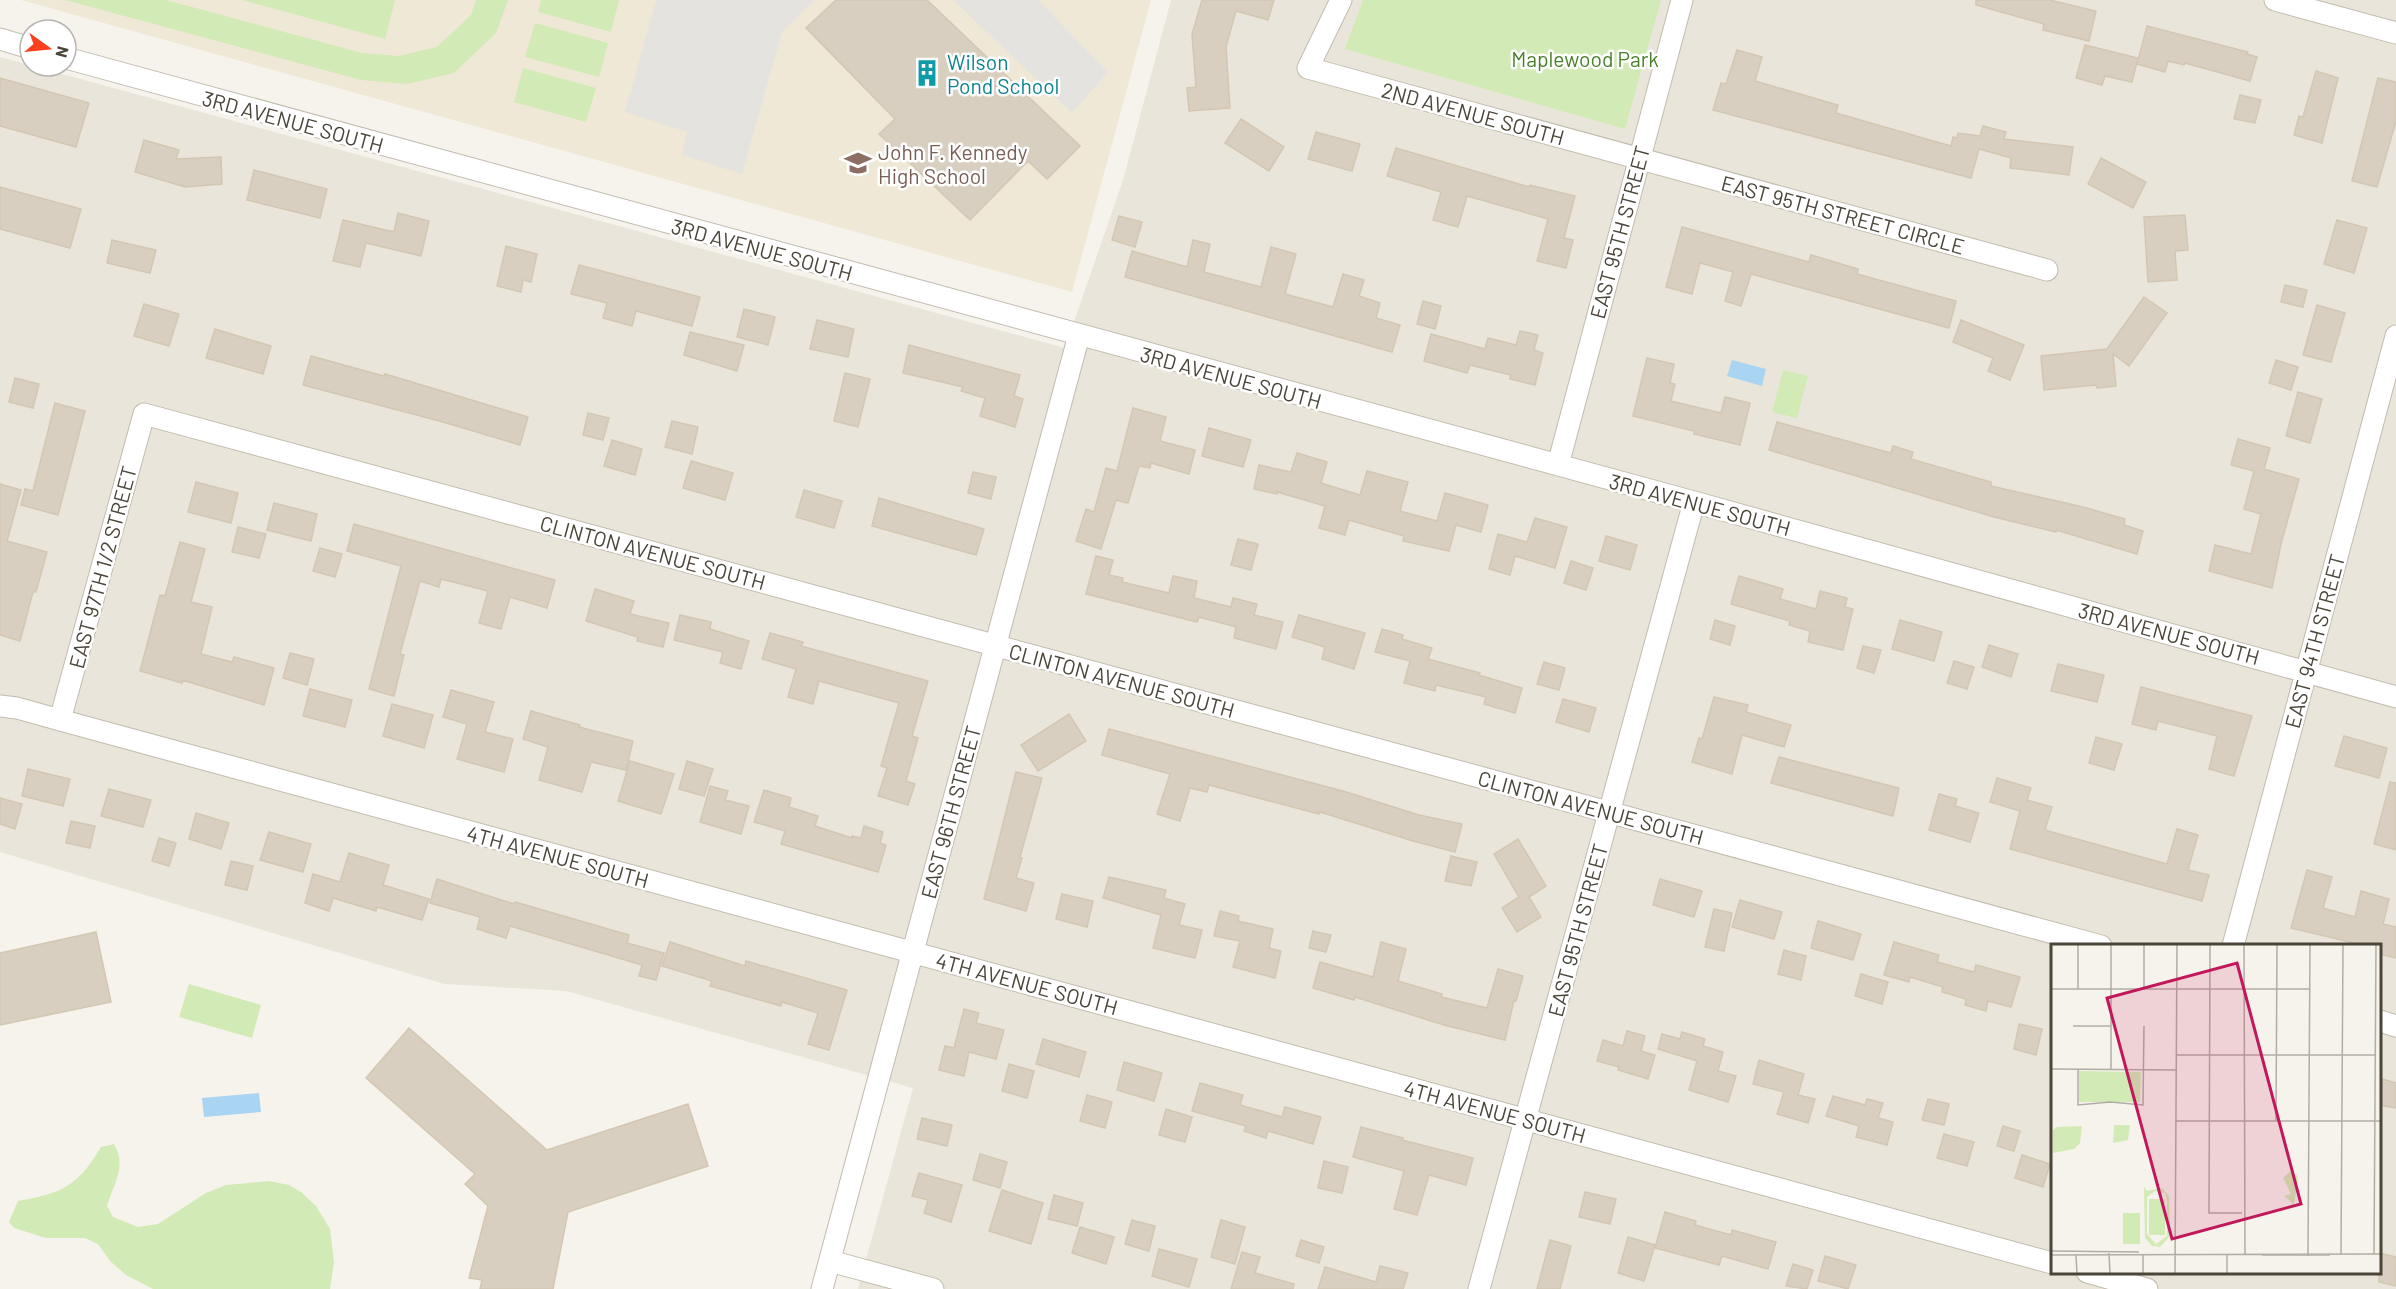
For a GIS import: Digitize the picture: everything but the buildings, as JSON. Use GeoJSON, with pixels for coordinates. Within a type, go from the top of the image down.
{"type":"FeatureCollection","features":[{"type":"Feature","properties":{"kind":"street","name":"2ND AVENUE SOUTH"},"geometry":{"type":"LineString","coordinates":[[1341,0],[1308,68],[1638,159]]}},
{"type":"Feature","properties":{"kind":"street","name":"EAST 95TH STREET"},"geometry":{"type":"LineString","coordinates":[[1558,465],[1682,0]]}},
{"type":"Feature","properties":{"kind":"street"},"geometry":{"type":"LineString","coordinates":[[2275,0],[2396,33]]}},
{"type":"Feature","properties":{"kind":"street"},"geometry":{"type":"LineString","coordinates":[[0,39],[18,44]]}},
{"type":"Feature","properties":{"kind":"street","name":"3RD AVENUE SOUTH"},"geometry":{"type":"LineString","coordinates":[[78,61],[2396,696]]}},
{"type":"Feature","properties":{"kind":"street","name":"EAST 95TH STREET CIRCLE"},"geometry":{"type":"LineString","coordinates":[[1638,159],[2047,270]]}},
{"type":"Feature","properties":{"kind":"street","name":"EAST 96TH STREET"},"geometry":{"type":"LineString","coordinates":[[822,1289],[1079,336]]}},
{"type":"Feature","properties":{"kind":"street","name":"EAST 94TH STREET"},"geometry":{"type":"LineString","coordinates":[[2233,944],[2306,672],[2392,368],[2396,336]]}},
{"type":"Feature","properties":{"kind":"street","name":"CLINTON AVENUE SOUTH"},"geometry":{"type":"LineString","coordinates":[[144,414],[2097,944]]}},
{"type":"Feature","properties":{"kind":"street","name":"EAST 97TH 1/2 STREET"},"geometry":{"type":"LineString","coordinates":[[60,720],[144,414]]}},
{"type":"Feature","properties":{"kind":"street","name":"EAST 95TH STREET"},"geometry":{"type":"LineString","coordinates":[[1479,1289],[1694,502]]}},
{"type":"Feature","properties":{"kind":"street","name":"4TH AVENUE SOUTH"},"geometry":{"type":"LineString","coordinates":[[0,706],[17,708],[2051,1263]]}},
{"type":"Feature","properties":{"kind":"street"},"geometry":{"type":"LineString","coordinates":[[2381,1022],[2396,1026]]}},
{"type":"Feature","properties":{"kind":"street"},"geometry":{"type":"LineString","coordinates":[[830,1261],[933,1289]]}},
{"type":"Feature","properties":{"kind":"street"},"geometry":{"type":"LineString","coordinates":[[2096,1274],[2144,1284]]}},
{"type":"Feature","properties":{"kind":"shaded area","name":"John F. Kennedy High School"},"geometry":{"type":"Polygon","coordinates":[[[21,0],[1151,0],[1072,292],[21,0]]]}},
{"type":"Feature","properties":{"kind":"shaded area"},"geometry":{"type":"Polygon","coordinates":[[[656,0],[814,0],[782,32],[742,174],[682,155],[687,132],[625,112],[656,0]]]}},
{"type":"Feature","properties":{"kind":"shaded area"},"geometry":{"type":"Polygon","coordinates":[[[953,0],[1038,0],[1108,72],[1072,113],[953,0]]]}},
{"type":"Feature","properties":{"kind":"shaded area"},"geometry":{"type":"Polygon","coordinates":[[[1171,0],[2396,0],[2396,1289],[858,1289],[913,1088],[566,991],[444,984],[0,852],[0,57],[18,62],[18,78],[77,78],[1065,348],[1123,180],[1171,0]]]}},
{"type":"Feature","properties":{"kind":"green space"},"geometry":{"type":"Polygon","coordinates":[[[65,0],[166,0],[362,53],[399,56],[437,47],[471,15],[476,0],[508,0],[496,33],[454,73],[407,84],[361,80],[65,0]]]}},
{"type":"Feature","properties":{"kind":"green space"},"geometry":{"type":"Polygon","coordinates":[[[242,0],[395,0],[385,39],[242,0]]]}},
{"type":"Feature","properties":{"kind":"green space"},"geometry":{"type":"Polygon","coordinates":[[[541,0],[619,0],[611,32],[538,12],[541,0]]]}},
{"type":"Feature","properties":{"kind":"green space","name":"Maplewood Park"},"geometry":{"type":"Polygon","coordinates":[[[1363,0],[1661,0],[1625,129],[1345,49],[1363,0]]]}},
{"type":"Feature","properties":{"kind":"green space"},"geometry":{"type":"Polygon","coordinates":[[[535,23],[608,43],[599,77],[525,57],[535,23]]]}},
{"type":"Feature","properties":{"kind":"green space"},"geometry":{"type":"Polygon","coordinates":[[[523,68],[596,88],[586,122],[514,102],[523,68]]]}},
{"type":"Feature","properties":{"kind":"green space"},"geometry":{"type":"Polygon","coordinates":[[[1783,370],[1808,376],[1797,418],[1772,412],[1783,370]]]}},
{"type":"Feature","properties":{"kind":"green space"},"geometry":{"type":"Polygon","coordinates":[[[189,984],[261,1005],[252,1038],[179,1017],[189,984]]]}},
{"type":"Feature","properties":{"kind":"green space"},"geometry":{"type":"Polygon","coordinates":[[[114,1144],[118,1152],[119,1167],[107,1206],[113,1217],[138,1227],[158,1224],[206,1193],[226,1185],[269,1181],[289,1185],[301,1192],[316,1206],[330,1229],[334,1262],[330,1289],[153,1289],[126,1275],[110,1261],[98,1244],[85,1238],[46,1238],[14,1228],[9,1222],[18,1201],[46,1195],[67,1186],[84,1171],[101,1147],[114,1144]]]}},
{"type":"Feature","properties":{"kind":"water"},"geometry":{"type":"Polygon","coordinates":[[[1732,360],[1766,369],[1762,386],[1727,376],[1732,360]]]}},
{"type":"Feature","properties":{"kind":"water"},"geometry":{"type":"Polygon","coordinates":[[[259,1093],[261,1112],[204,1117],[202,1098],[259,1093]]]}},
{"type":"Feature","properties":{"kind":"place","name":"Wilson Pond School"},"geometry":{"type":"Point","coordinates":[927,73]}},
{"type":"Feature","properties":{"kind":"place","name":"John F. Kennedy High School"},"geometry":{"type":"Point","coordinates":[858,163]}}]}
